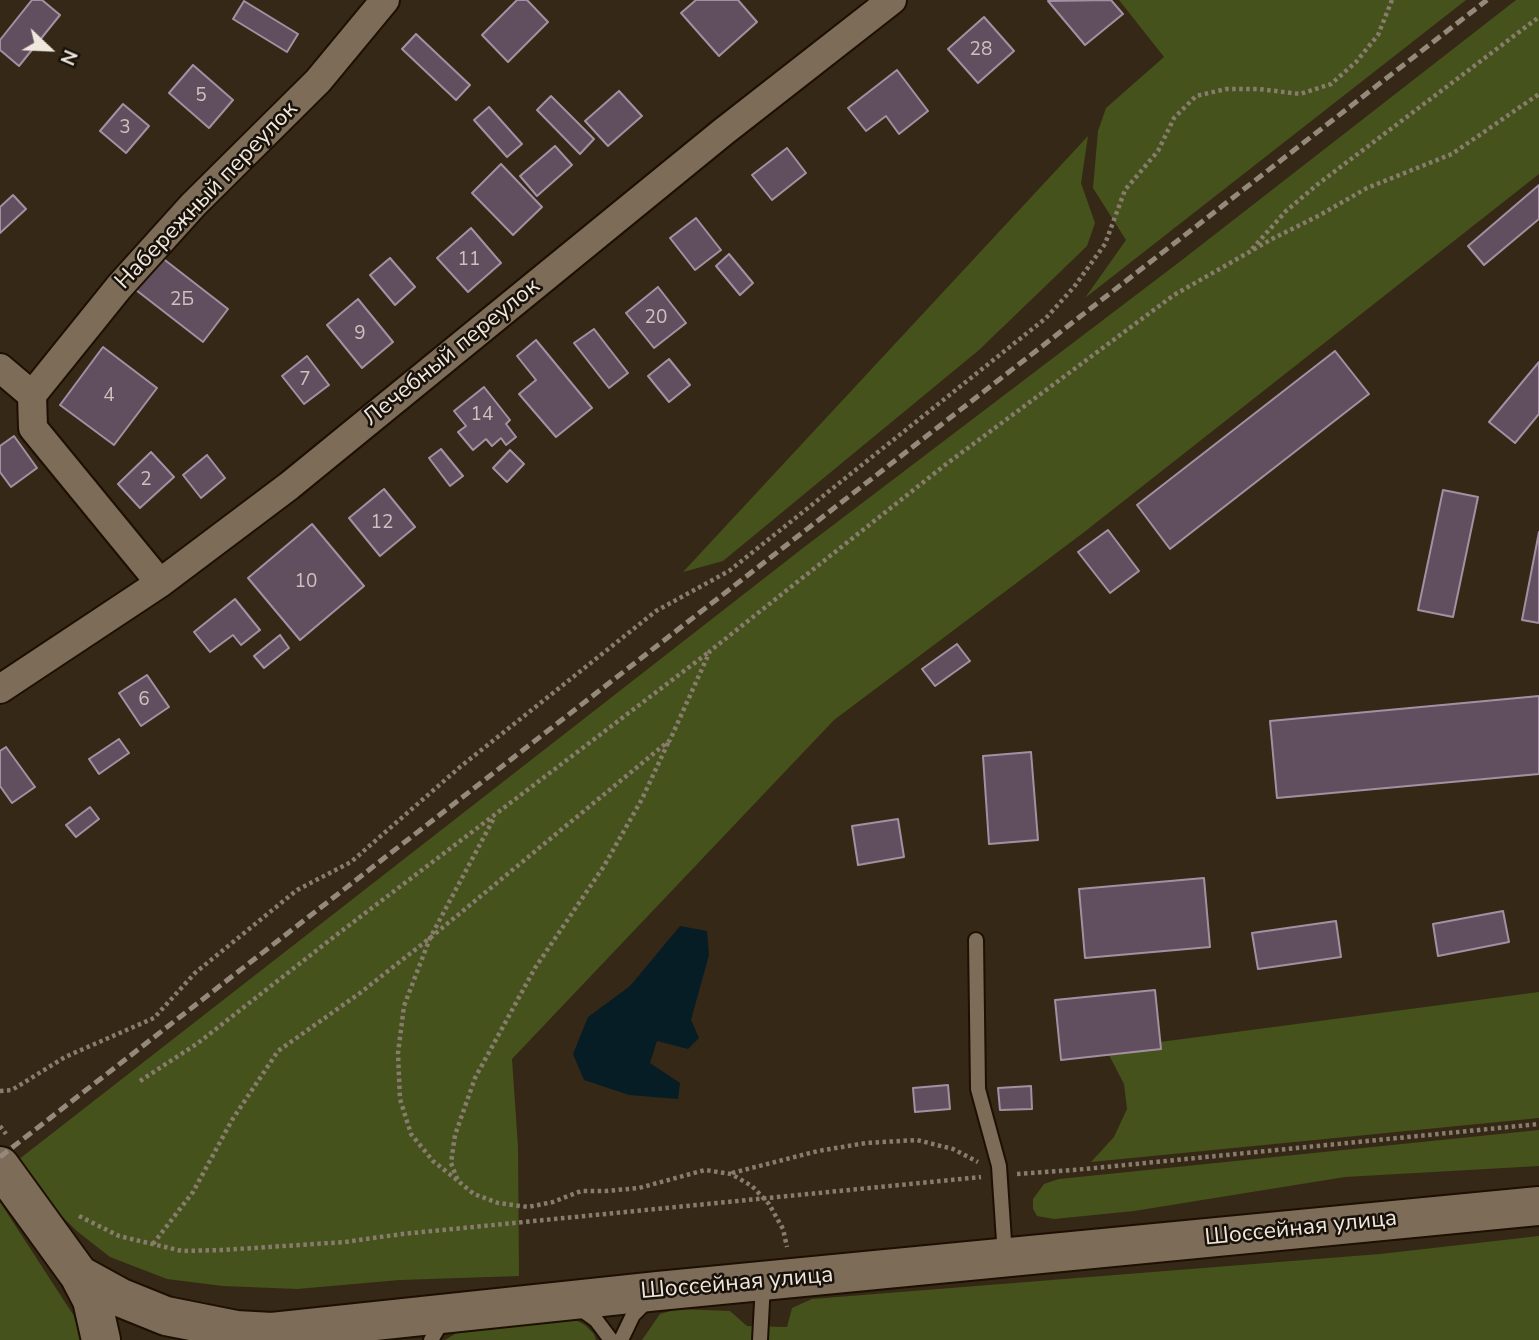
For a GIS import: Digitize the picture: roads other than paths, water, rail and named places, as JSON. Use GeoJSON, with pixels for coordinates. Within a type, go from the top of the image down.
{"type":"FeatureCollection","features":[{"type":"Feature","properties":{"kind":"main road","name":"Шоссейная улица"},"geometry":{"type":"LineString","coordinates":[[0,1166],[79,1275],[130,1302],[166,1316],[236,1330],[272,1332],[440,1326],[565,1301],[1539,1206]]}},
{"type":"Feature","properties":{"kind":"main road"},"geometry":{"type":"LineString","coordinates":[[79,1275],[92,1300],[101,1340]]}},
{"type":"Feature","properties":{"kind":"main road"},"geometry":{"type":"LineString","coordinates":[[229,1340],[272,1332]]}},
{"type":"Feature","properties":{"kind":"street","name":"Набережный переулок"},"geometry":{"type":"LineString","coordinates":[[32,395],[119,287],[192,205],[318,81],[385,0]]}},
{"type":"Feature","properties":{"kind":"street","name":"Лечебный переулок"},"geometry":{"type":"LineString","coordinates":[[0,689],[160,583],[289,486],[713,140],[892,0]]}},
{"type":"Feature","properties":{"kind":"street"},"geometry":{"type":"LineString","coordinates":[[0,368],[32,395],[33,428],[160,583]]}},
{"type":"Feature","properties":{"kind":"lane"},"geometry":{"type":"LineString","coordinates":[[975,940],[978,1089],[1000,1175],[1005,1258]]}},
{"type":"Feature","properties":{"kind":"lane"},"geometry":{"type":"LineString","coordinates":[[760,1340],[779,1280]]}},
{"type":"Feature","properties":{"kind":"lane"},"geometry":{"type":"LineString","coordinates":[[621,1340],[632,1315],[658,1291]]}},
{"type":"Feature","properties":{"kind":"lane"},"geometry":{"type":"LineString","coordinates":[[565,1301],[583,1309],[596,1320],[611,1340]]}},
{"type":"Feature","properties":{"kind":"water"},"geometry":{"type":"Polygon","coordinates":[[[680,926],[707,931],[709,955],[691,1020],[699,1038],[688,1049],[657,1041],[650,1063],[680,1083],[678,1099],[629,1095],[584,1080],[573,1054],[588,1017],[630,986],[680,926]]]}},
{"type":"Feature","properties":{"kind":"railway"},"geometry":{"type":"LineString","coordinates":[[0,1157],[1487,0]]}}]}
